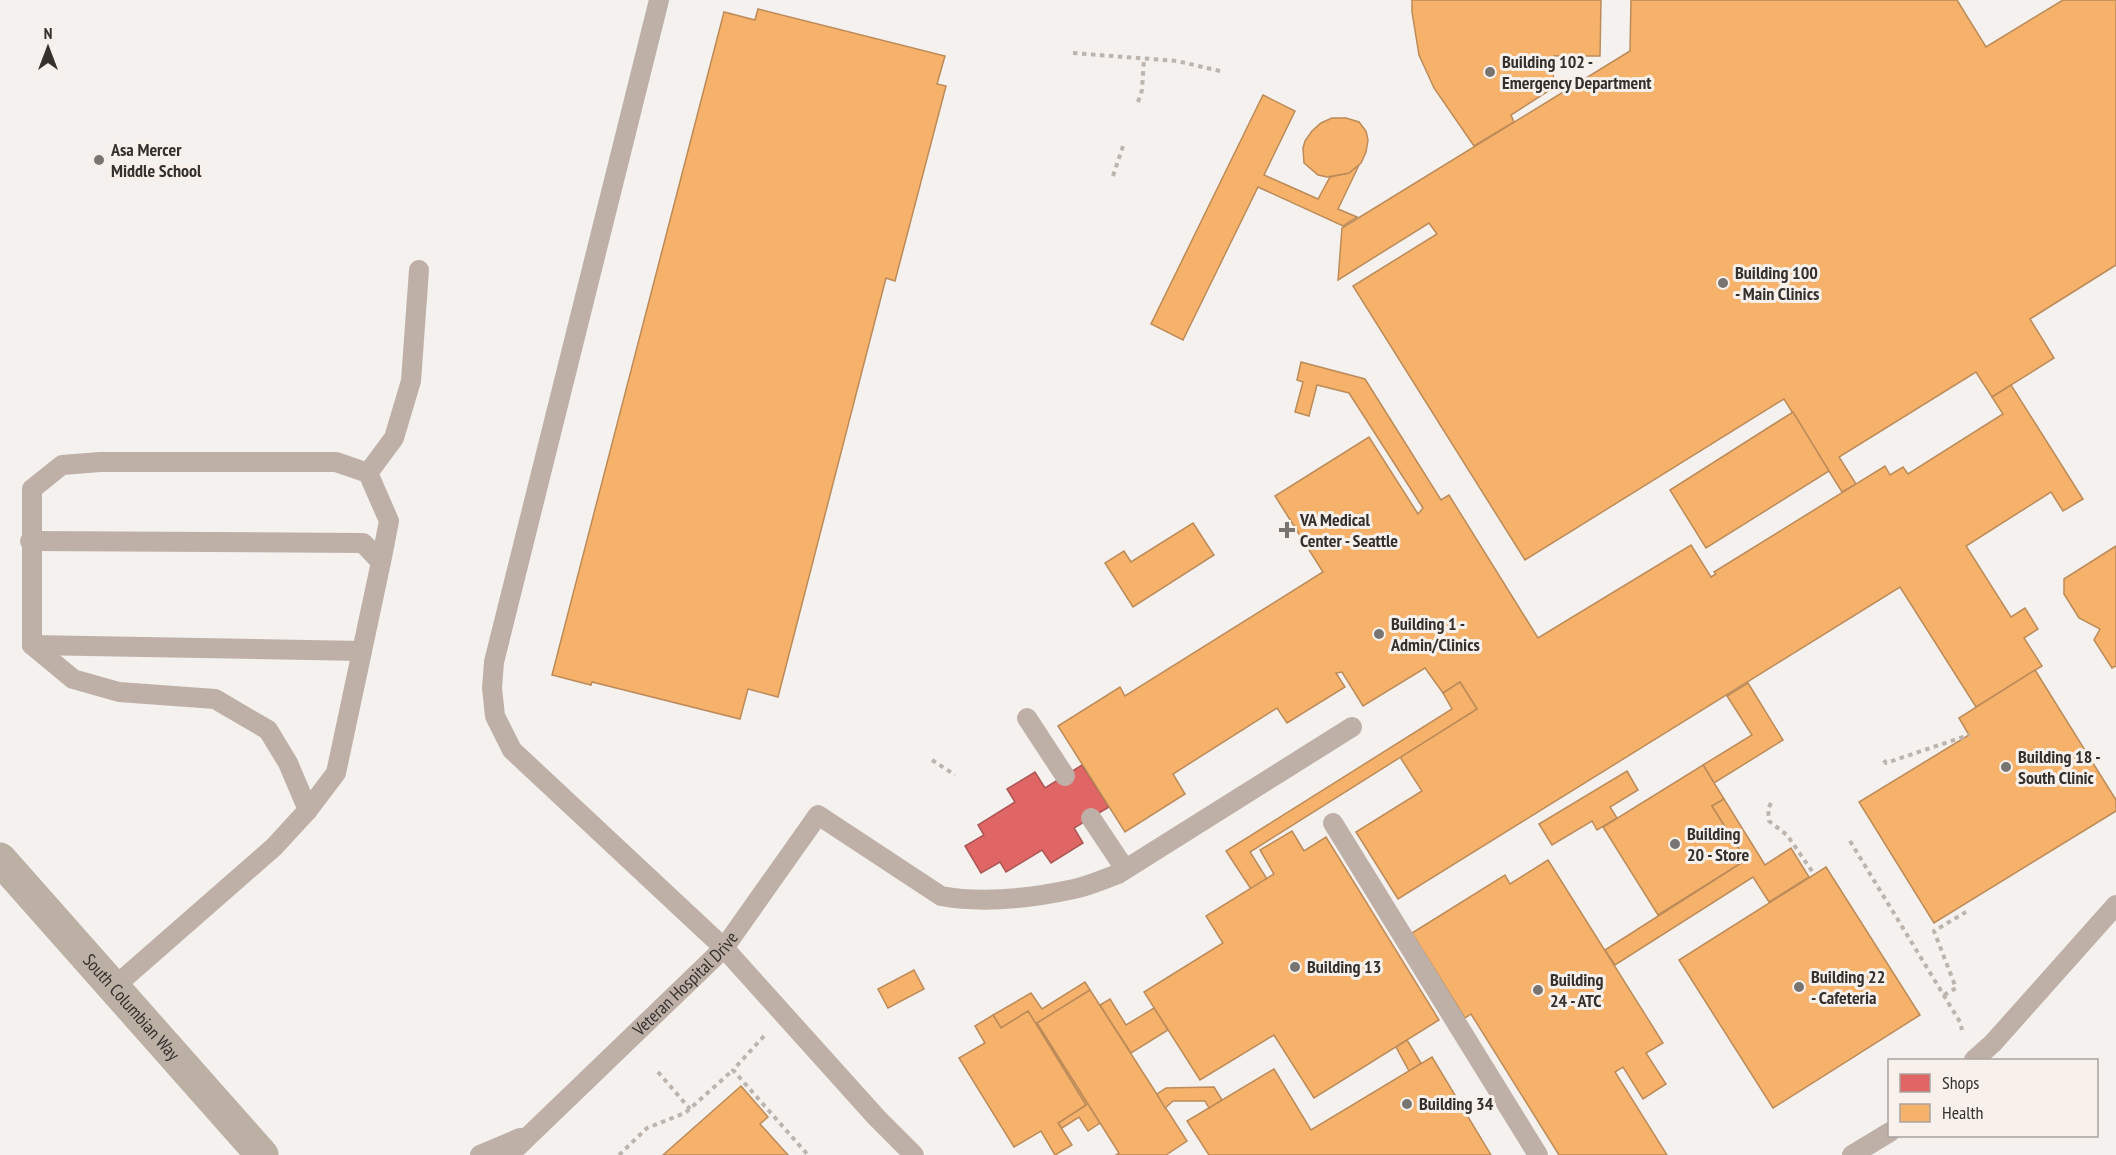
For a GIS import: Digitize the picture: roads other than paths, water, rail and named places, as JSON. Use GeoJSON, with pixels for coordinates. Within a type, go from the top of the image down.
{"type":"FeatureCollection","features":[{"type":"Feature","properties":{"kind":"main road","name":"South Columbian Way"},"geometry":{"type":"LineString","coordinates":[[0,859],[262,1155]]}},
{"type":"Feature","properties":{"kind":"lane"},"geometry":{"type":"LineString","coordinates":[[659,0],[494,662],[492,688],[495,716],[512,750],[724,948],[877,1118],[914,1155]]}},
{"type":"Feature","properties":{"kind":"lane"},"geometry":{"type":"LineString","coordinates":[[369,474],[394,438],[411,381],[419,270]]}},
{"type":"Feature","properties":{"kind":"lane"},"geometry":{"type":"LineString","coordinates":[[114,987],[274,847],[308,810],[336,773],[388,521],[369,474],[336,462],[100,462],[62,465],[32,489],[30,541],[32,645],[74,679],[119,692],[215,699],[268,730],[288,764],[308,810]]}},
{"type":"Feature","properties":{"kind":"lane"},"geometry":{"type":"LineString","coordinates":[[30,541],[363,543],[381,562]]}},
{"type":"Feature","properties":{"kind":"lane"},"geometry":{"type":"LineString","coordinates":[[32,645],[362,651]]}},
{"type":"Feature","properties":{"kind":"lane"},"geometry":{"type":"LineString","coordinates":[[1027,718],[1065,776]]}},
{"type":"Feature","properties":{"kind":"lane"},"geometry":{"type":"LineString","coordinates":[[1091,818],[1125,869],[1352,727]]}},
{"type":"Feature","properties":{"kind":"lane","name":"Veteran Hospital Drive"},"geometry":{"type":"LineString","coordinates":[[509,1155],[724,948],[818,815],[941,896],[961,900],[995,901],[1076,889],[1118,874],[1125,869]]}},
{"type":"Feature","properties":{"kind":"lane"},"geometry":{"type":"LineString","coordinates":[[1333,823],[1538,1155]]}},
{"type":"Feature","properties":{"kind":"lane"},"geometry":{"type":"LineString","coordinates":[[1975,1059],[1993,1043],[2116,905]]}},
{"type":"Feature","properties":{"kind":"lane"},"geometry":{"type":"LineString","coordinates":[[1852,1155],[1888,1132]]}},
{"type":"Feature","properties":{"kind":"lane","name":"Veteran Hospital Drive"},"geometry":{"type":"LineString","coordinates":[[480,1155],[531,1134]]}},
{"type":"Feature","properties":{"kind":"place","name":"Building 102 - Emergency Department"},"geometry":{"type":"Point","coordinates":[1490,72]}},
{"type":"Feature","properties":{"kind":"place","name":"Asa Mercer Middle School"},"geometry":{"type":"Point","coordinates":[99,160]}},
{"type":"Feature","properties":{"kind":"place","name":"Building 100 - Main Clinics"},"geometry":{"type":"Point","coordinates":[1723,283]}},
{"type":"Feature","properties":{"kind":"place","name":"VA Medical Center - Seattle"},"geometry":{"type":"Point","coordinates":[1287,530]}},
{"type":"Feature","properties":{"kind":"place","name":"Building 1 - Admin/Clinics"},"geometry":{"type":"Point","coordinates":[1379,634]}},
{"type":"Feature","properties":{"kind":"place","name":"Building 18 - South Clinic"},"geometry":{"type":"Point","coordinates":[2006,767]}},
{"type":"Feature","properties":{"kind":"place","name":"Building 20 - Store"},"geometry":{"type":"Point","coordinates":[1675,844]}},
{"type":"Feature","properties":{"kind":"place","name":"Building 13"},"geometry":{"type":"Point","coordinates":[1295,967]}},
{"type":"Feature","properties":{"kind":"place","name":"Building 22 - Cafeteria"},"geometry":{"type":"Point","coordinates":[1799,987]}},
{"type":"Feature","properties":{"kind":"place","name":"Building 24 - ATC"},"geometry":{"type":"Point","coordinates":[1538,990]}},
{"type":"Feature","properties":{"kind":"place","name":"Building 34"},"geometry":{"type":"Point","coordinates":[1407,1104]}}]}
